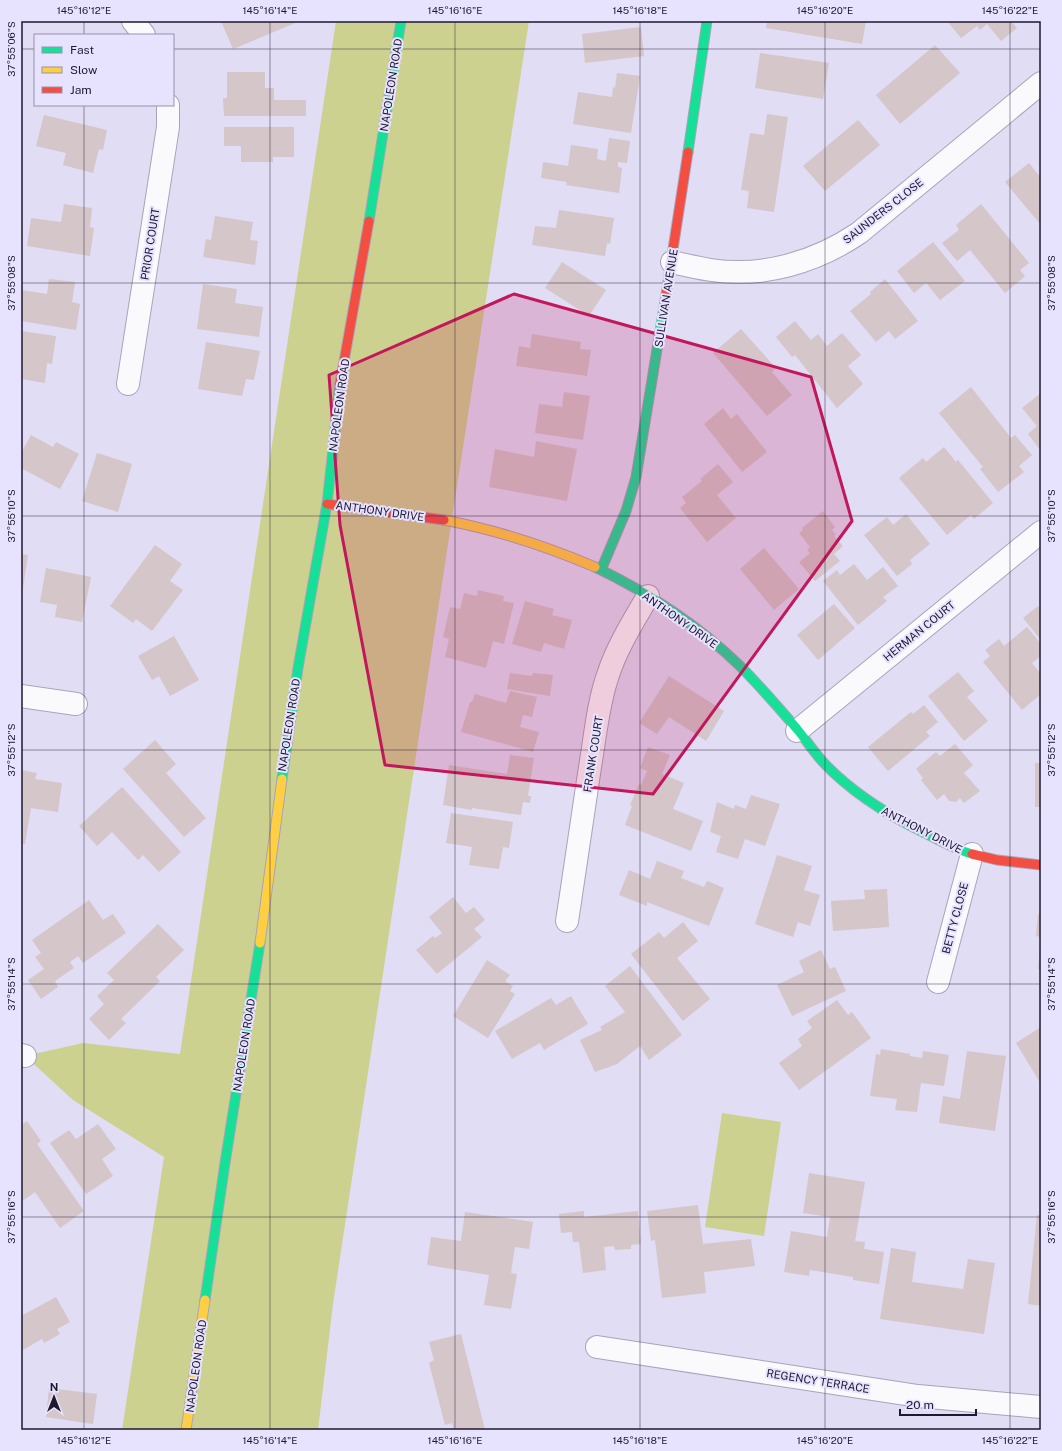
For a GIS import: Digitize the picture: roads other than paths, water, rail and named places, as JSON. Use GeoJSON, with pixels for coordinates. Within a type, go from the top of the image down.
{"type":"FeatureCollection","features":[{"type":"Feature","properties":{"kind":"main road","name":"NAPOLEON ROAD"},"geometry":{"type":"LineString","coordinates":[[186,1430],[223,1178],[261,937],[284,760],[298,668],[327,504],[338,398],[372,202],[401,21]]}},
{"type":"Feature","properties":{"kind":"main road","name":"SULLIVAN AVENUE"},"geometry":{"type":"LineString","coordinates":[[601,570],[626,512],[636,477],[672,262],[707,21]]}},
{"type":"Feature","properties":{"kind":"main road","name":"ANTHONY DRIVE"},"geometry":{"type":"LineString","coordinates":[[327,504],[413,515],[484,529],[551,548],[601,570],[648,596],[694,627],[722,650],[759,687],[824,764],[855,792],[871,804],[889,815],[942,842],[972,854],[1019,863],[1041,865]]}},
{"type":"Feature","properties":{"kind":"street"},"geometry":{"type":"LineString","coordinates":[[133,21],[143,34]]}},
{"type":"Feature","properties":{"kind":"street","name":"SAUNDERS CLOSE"},"geometry":{"type":"LineString","coordinates":[[672,262],[712,270],[761,270],[797,263],[828,250],[859,233],[1041,83]]}},
{"type":"Feature","properties":{"kind":"street","name":"PRIOR COURT"},"geometry":{"type":"LineString","coordinates":[[128,384],[168,127],[168,106]]}},
{"type":"Feature","properties":{"kind":"street","name":"HERMAN COURT"},"geometry":{"type":"LineString","coordinates":[[797,731],[1041,532]]}},
{"type":"Feature","properties":{"kind":"street","name":"FRANK COURT"},"geometry":{"type":"LineString","coordinates":[[567,921],[593,750],[607,676],[624,638],[648,596]]}},
{"type":"Feature","properties":{"kind":"street"},"geometry":{"type":"LineString","coordinates":[[21,696],[76,704]]}},
{"type":"Feature","properties":{"kind":"street","name":"BETTY CLOSE"},"geometry":{"type":"LineString","coordinates":[[938,982],[972,854]]}},
{"type":"Feature","properties":{"kind":"street","name":"REGENCY TERRACE"},"geometry":{"type":"LineString","coordinates":[[597,1347],[918,1396],[1041,1407]]}}]}
